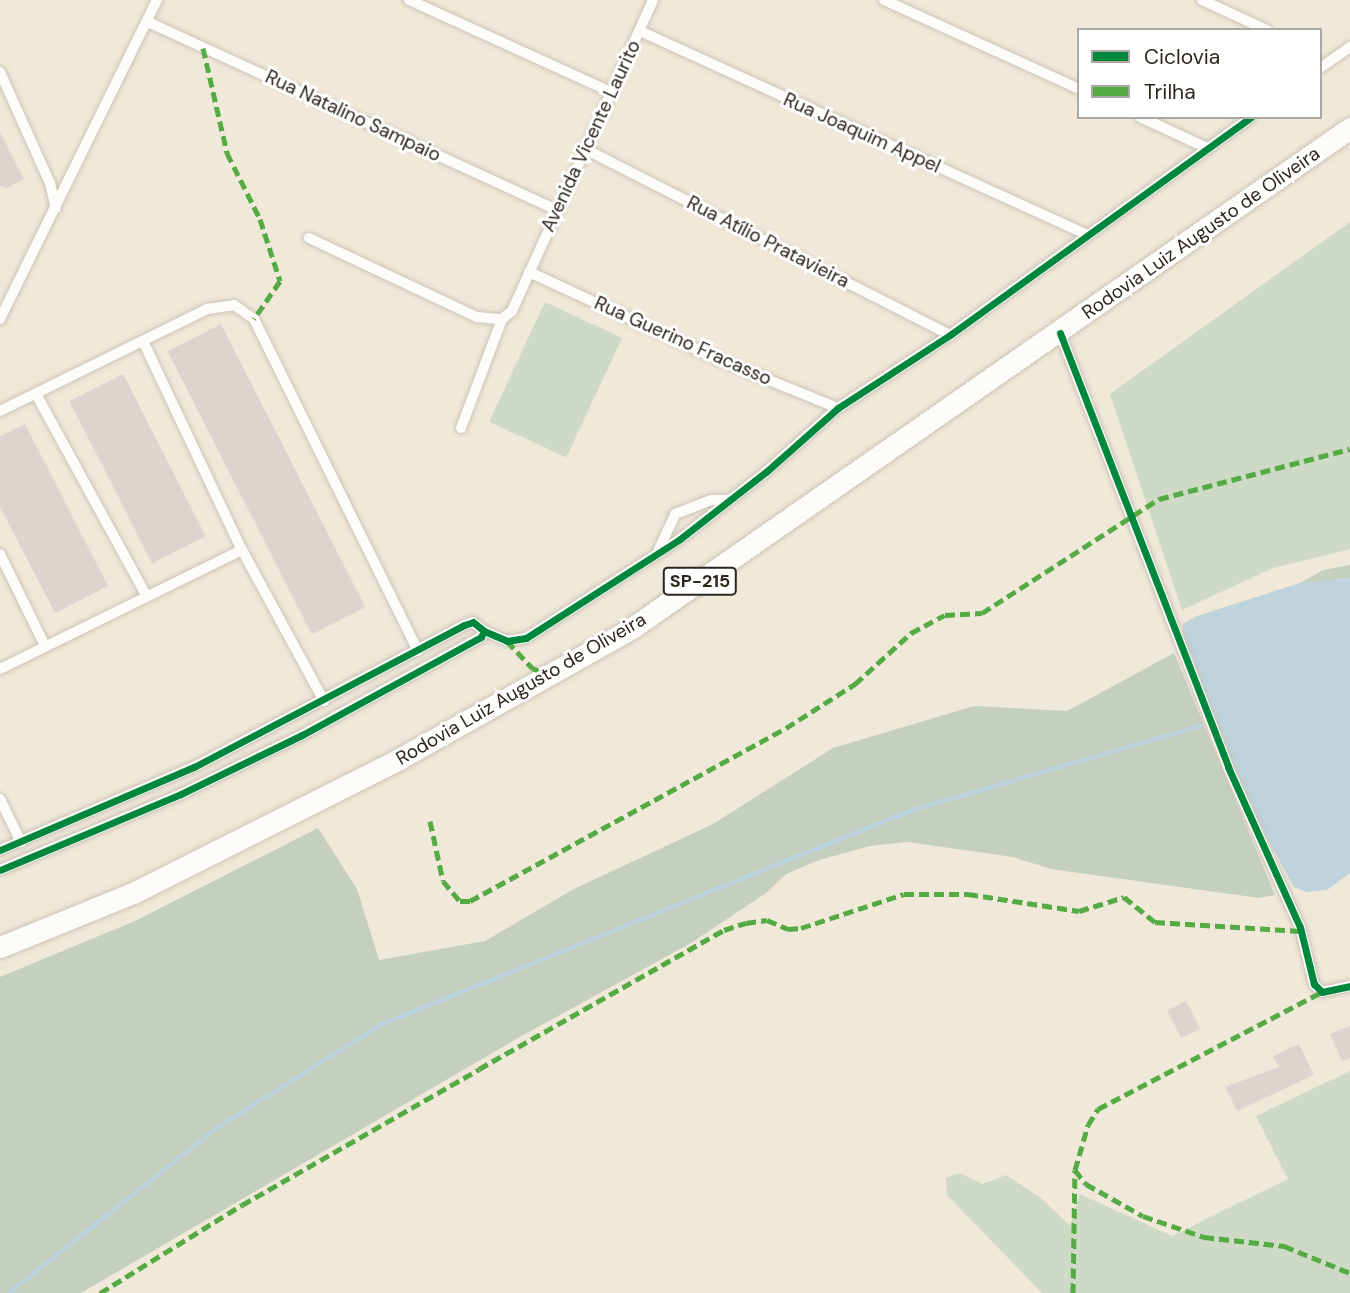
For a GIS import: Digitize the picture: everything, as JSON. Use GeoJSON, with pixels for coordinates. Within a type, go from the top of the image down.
{"type":"FeatureCollection","features":[{"type":"Feature","properties":{"kind":"highway","name":"Rodovia Luiz Augusto de Oliveira"},"geometry":{"type":"LineString","coordinates":[[0,947],[134,892],[387,765],[632,628],[1060,333],[1350,128]]}},
{"type":"Feature","properties":{"kind":"street"},"geometry":{"type":"LineString","coordinates":[[0,319],[5,300],[56,208],[157,0]]}},
{"type":"Feature","properties":{"kind":"street"},"geometry":{"type":"LineString","coordinates":[[409,0],[611,92]]}},
{"type":"Feature","properties":{"kind":"street","name":"Avenida Vicente Laurito"},"geometry":{"type":"LineString","coordinates":[[461,428],[502,319],[512,311],[653,0]]}},
{"type":"Feature","properties":{"kind":"street"},"geometry":{"type":"LineString","coordinates":[[884,0],[1077,88]]}},
{"type":"Feature","properties":{"kind":"street"},"geometry":{"type":"LineString","coordinates":[[1202,0],[1263,28]]}},
{"type":"Feature","properties":{"kind":"street","name":"Rua Natalino Sampaio"},"geometry":{"type":"LineString","coordinates":[[148,22],[557,210]]}},
{"type":"Feature","properties":{"kind":"street","name":"Rua Joaquim Appel"},"geometry":{"type":"LineString","coordinates":[[640,32],[1085,234]]}},
{"type":"Feature","properties":{"kind":"street"},"geometry":{"type":"LineString","coordinates":[[1322,67],[1350,47]]}},
{"type":"Feature","properties":{"kind":"street"},"geometry":{"type":"LineString","coordinates":[[1322,55],[1332,60]]}},
{"type":"Feature","properties":{"kind":"street"},"geometry":{"type":"LineString","coordinates":[[0,72],[50,183],[56,208]]}},
{"type":"Feature","properties":{"kind":"street"},"geometry":{"type":"LineString","coordinates":[[1144,119],[1207,148]]}},
{"type":"Feature","properties":{"kind":"street"},"geometry":{"type":"LineString","coordinates":[[0,850],[194,767],[473,622],[484,631],[507,642],[526,638],[659,549],[690,532],[838,408],[950,335],[1085,234],[1248,119]]}},
{"type":"Feature","properties":{"kind":"street","name":"Rua Atílio Pratavieira"},"geometry":{"type":"LineString","coordinates":[[585,149],[950,335]]}},
{"type":"Feature","properties":{"kind":"street"},"geometry":{"type":"LineString","coordinates":[[309,238],[477,317],[502,319]]}},
{"type":"Feature","properties":{"kind":"street","name":"Rua Guerino Fracasso"},"geometry":{"type":"LineString","coordinates":[[529,272],[722,361],[838,408]]}},
{"type":"Feature","properties":{"kind":"street"},"geometry":{"type":"LineString","coordinates":[[0,411],[207,309],[234,305],[254,319],[418,651]]}},
{"type":"Feature","properties":{"kind":"street"},"geometry":{"type":"LineString","coordinates":[[1060,333],[1228,767],[1300,927],[1314,984],[1322,992],[1350,986]]}},
{"type":"Feature","properties":{"kind":"street"},"geometry":{"type":"LineString","coordinates":[[143,341],[242,550],[324,701]]}},
{"type":"Feature","properties":{"kind":"street"},"geometry":{"type":"LineString","coordinates":[[36,394],[146,595]]}},
{"type":"Feature","properties":{"kind":"street"},"geometry":{"type":"LineString","coordinates":[[0,400],[11,406]]}},
{"type":"Feature","properties":{"kind":"street"},"geometry":{"type":"LineString","coordinates":[[659,549],[675,514],[710,499],[729,500]]}},
{"type":"Feature","properties":{"kind":"street"},"geometry":{"type":"LineString","coordinates":[[0,669],[242,550]]}},
{"type":"Feature","properties":{"kind":"street"},"geometry":{"type":"LineString","coordinates":[[0,554],[46,646]]}},
{"type":"Feature","properties":{"kind":"street"},"geometry":{"type":"LineString","coordinates":[[0,870],[181,794],[302,735],[481,637],[484,631]]}},
{"type":"Feature","properties":{"kind":"street"},"geometry":{"type":"LineString","coordinates":[[0,800],[20,842]]}},
{"type":"Feature","properties":{"kind":"green space"},"geometry":{"type":"Polygon","coordinates":[[[1350,222],[1350,549],[1273,568],[1182,610],[1110,394],[1350,222]]]}},
{"type":"Feature","properties":{"kind":"green space"},"geometry":{"type":"Polygon","coordinates":[[[545,302],[622,338],[566,458],[489,422],[545,302]]]}},
{"type":"Feature","properties":{"kind":"green space"},"geometry":{"type":"Polygon","coordinates":[[[1350,565],[1350,578],[1300,583],[1323,570],[1350,565]]]}},
{"type":"Feature","properties":{"kind":"green space"},"geometry":{"type":"Polygon","coordinates":[[[1174,653],[1275,895],[1259,898],[1051,869],[1013,857],[907,842],[870,846],[819,860],[786,874],[766,893],[691,943],[518,1038],[81,1293],[0,1293],[0,977],[135,921],[318,828],[357,889],[379,960],[485,941],[574,889],[713,824],[833,748],[974,706],[1067,711],[1174,653]]]}},
{"type":"Feature","properties":{"kind":"green space"},"geometry":{"type":"Polygon","coordinates":[[[1350,1071],[1350,1293],[1042,1293],[947,1195],[946,1178],[959,1173],[983,1184],[1006,1175],[1041,1198],[1070,1226],[1080,1194],[1172,1236],[1288,1179],[1256,1116],[1350,1071]]]}},
{"type":"Feature","properties":{"kind":"water"},"geometry":{"type":"Polygon","coordinates":[[[1350,578],[1350,873],[1327,890],[1307,892],[1294,887],[1245,798],[1183,646],[1183,624],[1197,616],[1300,583],[1350,578]]]}},
{"type":"Feature","properties":{"kind":"building"},"geometry":{"type":"Polygon","coordinates":[[[0,132],[24,179],[7,188],[0,186],[0,132]]]}},
{"type":"Feature","properties":{"kind":"building"},"geometry":{"type":"Polygon","coordinates":[[[221,324],[365,607],[312,635],[168,351],[221,324]]]}},
{"type":"Feature","properties":{"kind":"building"},"geometry":{"type":"Polygon","coordinates":[[[123,374],[206,536],[152,563],[70,401],[123,374]]]}},
{"type":"Feature","properties":{"kind":"building"},"geometry":{"type":"Polygon","coordinates":[[[25,424],[108,586],[55,613],[0,507],[0,436],[25,424]]]}},
{"type":"Feature","properties":{"kind":"building"},"geometry":{"type":"Polygon","coordinates":[[[1186,1001],[1200,1029],[1181,1038],[1167,1011],[1186,1001]]]}},
{"type":"Feature","properties":{"kind":"building"},"geometry":{"type":"Polygon","coordinates":[[[1350,1026],[1350,1058],[1342,1061],[1330,1034],[1350,1026]]]}},
{"type":"Feature","properties":{"kind":"building"},"geometry":{"type":"Polygon","coordinates":[[[1299,1044],[1314,1075],[1237,1111],[1225,1087],[1279,1067],[1273,1056],[1299,1044]]]}},
{"type":"Feature","properties":{"kind":"waterway"},"geometry":{"type":"LineString","coordinates":[[8,1293],[219,1126],[381,1024],[911,810],[1199,726]]}},
{"type":"Feature","properties":{"kind":"marked path"},"geometry":{"type":"LineString","coordinates":[[203,48],[227,153],[260,219],[280,281],[254,319]]}},
{"type":"Feature","properties":{"kind":"marked path"},"geometry":{"type":"LineString","coordinates":[[430,821],[443,881],[460,901],[470,901],[786,728],[855,684],[911,633],[945,615],[982,613],[1159,499],[1350,449]]}},
{"type":"Feature","properties":{"kind":"marked path"},"geometry":{"type":"LineString","coordinates":[[507,641],[532,668],[548,674]]}},
{"type":"Feature","properties":{"kind":"marked path"},"geometry":{"type":"LineString","coordinates":[[100,1293],[242,1205],[479,1069],[724,930],[746,923],[767,920],[788,929],[801,928],[904,894],[968,894],[1079,911],[1124,897],[1155,922],[1301,931]]}},
{"type":"Feature","properties":{"kind":"marked path"},"geometry":{"type":"LineString","coordinates":[[1073,1293],[1075,1170],[1088,1125],[1098,1109],[1322,992]]}},
{"type":"Feature","properties":{"kind":"marked path"},"geometry":{"type":"LineString","coordinates":[[1075,1170],[1086,1184],[1143,1216],[1204,1237],[1284,1246],[1350,1273]]}},
{"type":"Feature","properties":{"kind":"cycle path"},"geometry":{"type":"LineString","coordinates":[[484,631],[507,641],[526,638],[680,539],[767,471],[838,408],[950,335],[1248,119]]}},
{"type":"Feature","properties":{"kind":"cycle path"},"geometry":{"type":"LineString","coordinates":[[1060,333],[1228,767],[1300,927],[1314,984],[1322,992],[1350,986]]}},
{"type":"Feature","properties":{"kind":"cycle path"},"geometry":{"type":"LineString","coordinates":[[0,850],[194,767],[464,625],[473,622],[484,631],[481,637],[302,735],[181,794],[0,870]]}}]}
